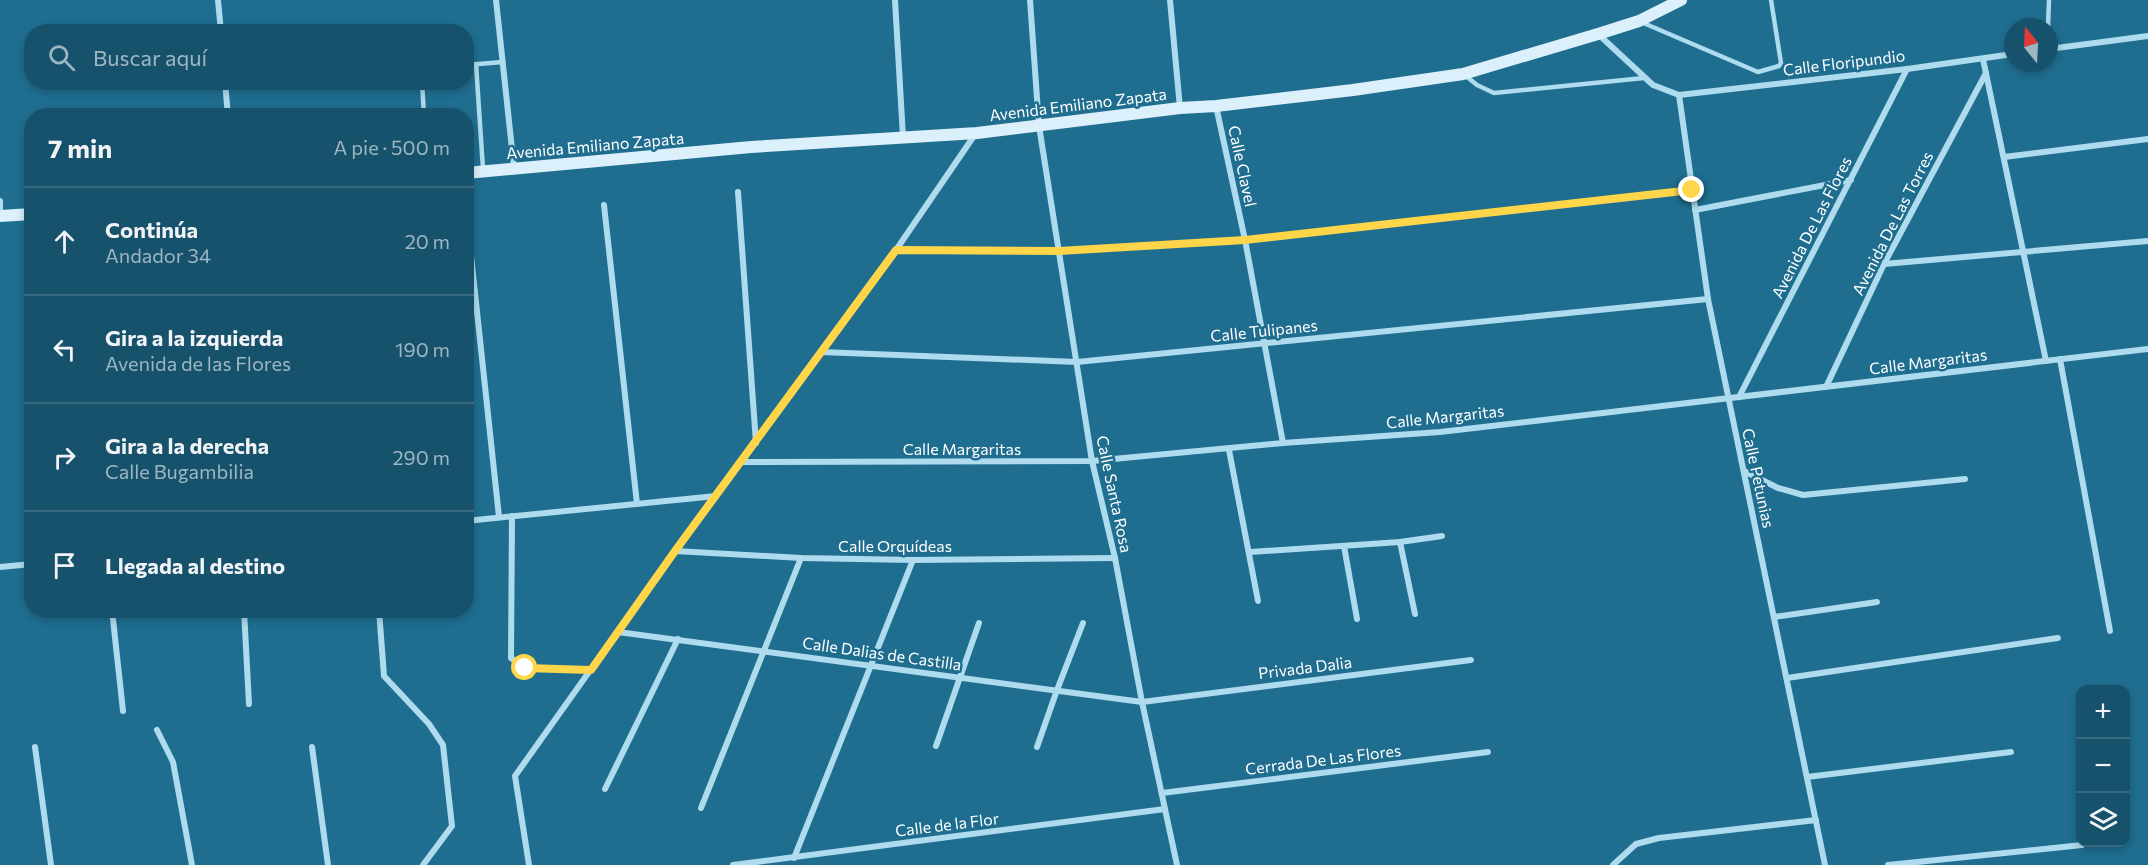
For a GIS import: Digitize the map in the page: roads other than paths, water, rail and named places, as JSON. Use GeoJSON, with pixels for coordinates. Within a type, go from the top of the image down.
{"type":"FeatureCollection","features":[{"type":"Feature","properties":{"kind":"main road","name":"Avenida Emiliano Zapata"},"geometry":{"type":"LineString","coordinates":[[474,172],[751,147],[976,133],[1353,90],[1463,74],[1639,21],[1681,0]]}},
{"type":"Feature","properties":{"kind":"main road"},"geometry":{"type":"LineString","coordinates":[[0,216],[24,214]]}},
{"type":"Feature","properties":{"kind":"street"},"geometry":{"type":"LineString","coordinates":[[218,0],[220,24]]}},
{"type":"Feature","properties":{"kind":"street"},"geometry":{"type":"LineString","coordinates":[[496,0],[514,169]]}},
{"type":"Feature","properties":{"kind":"street"},"geometry":{"type":"LineString","coordinates":[[895,0],[903,138]]}},
{"type":"Feature","properties":{"kind":"street","name":"Calle Santa Rosa"},"geometry":{"type":"LineString","coordinates":[[1030,0],[1039,126],[1092,461],[1115,558],[1142,702],[1177,865]]}},
{"type":"Feature","properties":{"kind":"street"},"geometry":{"type":"LineString","coordinates":[[1170,0],[1180,108]]}},
{"type":"Feature","properties":{"kind":"street"},"geometry":{"type":"LineString","coordinates":[[1598,34],[1653,86],[1679,95]]}},
{"type":"Feature","properties":{"kind":"street"},"geometry":{"type":"LineString","coordinates":[[2058,48],[2148,36]]}},
{"type":"Feature","properties":{"kind":"street","name":"Calle Floripundio"},"geometry":{"type":"LineString","coordinates":[[1679,95],[1907,69],[2004,55]]}},
{"type":"Feature","properties":{"kind":"street"},"geometry":{"type":"LineString","coordinates":[[1983,58],[2046,361]]}},
{"type":"Feature","properties":{"kind":"street","name":"Avenida De Las Flores"},"geometry":{"type":"LineString","coordinates":[[1739,397],[1907,69]]}},
{"type":"Feature","properties":{"kind":"street","name":"Avenida De Las Torres"},"geometry":{"type":"LineString","coordinates":[[1826,387],[1884,264],[1986,73]]}},
{"type":"Feature","properties":{"kind":"street"},"geometry":{"type":"LineString","coordinates":[[226,90],[227,108]]}},
{"type":"Feature","properties":{"kind":"street","name":"Calle Petunias"},"geometry":{"type":"LineString","coordinates":[[1679,95],[1708,299],[1825,865]]}},
{"type":"Feature","properties":{"kind":"street","name":"Calle Clavel"},"geometry":{"type":"LineString","coordinates":[[1216,106],[1245,240],[1283,444]]}},
{"type":"Feature","properties":{"kind":"street"},"geometry":{"type":"LineString","coordinates":[[529,865],[514,776],[675,551],[896,250],[976,133]]}},
{"type":"Feature","properties":{"kind":"street"},"geometry":{"type":"LineString","coordinates":[[2004,157],[2148,139]]}},
{"type":"Feature","properties":{"kind":"street"},"geometry":{"type":"LineString","coordinates":[[1695,210],[1851,180]]}},
{"type":"Feature","properties":{"kind":"street"},"geometry":{"type":"LineString","coordinates":[[896,250],[1059,251],[1245,240],[1692,190]]}},
{"type":"Feature","properties":{"kind":"street"},"geometry":{"type":"LineString","coordinates":[[738,192],[756,443]]}},
{"type":"Feature","properties":{"kind":"street"},"geometry":{"type":"LineString","coordinates":[[0,201],[0,216]]}},
{"type":"Feature","properties":{"kind":"street"},"geometry":{"type":"LineString","coordinates":[[604,205],[637,504]]}},
{"type":"Feature","properties":{"kind":"street"},"geometry":{"type":"LineString","coordinates":[[1884,264],[2148,241]]}},
{"type":"Feature","properties":{"kind":"street"},"geometry":{"type":"LineString","coordinates":[[474,284],[499,518]]}},
{"type":"Feature","properties":{"kind":"street","name":"Calle Tulipanes"},"geometry":{"type":"LineString","coordinates":[[821,352],[1077,362],[1708,299]]}},
{"type":"Feature","properties":{"kind":"street","name":"Calle Margaritas"},"geometry":{"type":"LineString","coordinates":[[742,462],[1092,461],[1229,450],[1440,432],[2148,349]]}},
{"type":"Feature","properties":{"kind":"street"},"geometry":{"type":"LineString","coordinates":[[2060,359],[2110,631]]}},
{"type":"Feature","properties":{"kind":"street"},"geometry":{"type":"LineString","coordinates":[[1229,450],[1258,601]]}},
{"type":"Feature","properties":{"kind":"street"},"geometry":{"type":"LineString","coordinates":[[1744,471],[1778,488],[1803,495],[1965,479]]}},
{"type":"Feature","properties":{"kind":"street"},"geometry":{"type":"LineString","coordinates":[[474,520],[716,496]]}},
{"type":"Feature","properties":{"kind":"street"},"geometry":{"type":"LineString","coordinates":[[512,516],[511,658],[525,668],[591,670]]}},
{"type":"Feature","properties":{"kind":"street"},"geometry":{"type":"LineString","coordinates":[[1250,552],[1400,542],[1442,536]]}},
{"type":"Feature","properties":{"kind":"street"},"geometry":{"type":"LineString","coordinates":[[1400,542],[1415,614]]}},
{"type":"Feature","properties":{"kind":"street"},"geometry":{"type":"LineString","coordinates":[[1344,546],[1357,619]]}},
{"type":"Feature","properties":{"kind":"street","name":"Calle Orquídeas"},"geometry":{"type":"LineString","coordinates":[[675,551],[801,558],[913,560],[1115,558]]}},
{"type":"Feature","properties":{"kind":"street"},"geometry":{"type":"LineString","coordinates":[[700,808],[801,558]]}},
{"type":"Feature","properties":{"kind":"street"},"geometry":{"type":"LineString","coordinates":[[794,858],[913,560]]}},
{"type":"Feature","properties":{"kind":"street"},"geometry":{"type":"LineString","coordinates":[[0,567],[24,565]]}},
{"type":"Feature","properties":{"kind":"street"},"geometry":{"type":"LineString","coordinates":[[1774,617],[1877,602]]}},
{"type":"Feature","properties":{"kind":"street"},"geometry":{"type":"LineString","coordinates":[[113,618],[123,711]]}},
{"type":"Feature","properties":{"kind":"street"},"geometry":{"type":"LineString","coordinates":[[244,618],[249,704]]}},
{"type":"Feature","properties":{"kind":"street"},"geometry":{"type":"LineString","coordinates":[[380,618],[384,676],[429,724],[443,745],[452,826],[423,865]]}},
{"type":"Feature","properties":{"kind":"street"},"geometry":{"type":"LineString","coordinates":[[936,746],[979,623]]}},
{"type":"Feature","properties":{"kind":"street"},"geometry":{"type":"LineString","coordinates":[[1037,747],[1083,623]]}},
{"type":"Feature","properties":{"kind":"street","name":"Calle Dalias de Castilla"},"geometry":{"type":"LineString","coordinates":[[618,632],[1142,702]]}},
{"type":"Feature","properties":{"kind":"street"},"geometry":{"type":"LineString","coordinates":[[1787,678],[2058,638]]}},
{"type":"Feature","properties":{"kind":"street"},"geometry":{"type":"LineString","coordinates":[[605,789],[678,639]]}},
{"type":"Feature","properties":{"kind":"street","name":"Privada Dalia"},"geometry":{"type":"LineString","coordinates":[[1142,702],[1471,660]]}},
{"type":"Feature","properties":{"kind":"street"},"geometry":{"type":"LineString","coordinates":[[157,730],[173,762],[192,865]]}},
{"type":"Feature","properties":{"kind":"street"},"geometry":{"type":"LineString","coordinates":[[35,747],[51,865]]}},
{"type":"Feature","properties":{"kind":"street"},"geometry":{"type":"LineString","coordinates":[[312,747],[328,865]]}},
{"type":"Feature","properties":{"kind":"street","name":"Cerrada De Las Flores"},"geometry":{"type":"LineString","coordinates":[[1162,793],[1488,752]]}},
{"type":"Feature","properties":{"kind":"street"},"geometry":{"type":"LineString","coordinates":[[1807,777],[2012,752]]}},
{"type":"Feature","properties":{"kind":"street","name":"Calle de la Flor"},"geometry":{"type":"LineString","coordinates":[[733,865],[1165,809]]}},
{"type":"Feature","properties":{"kind":"street"},"geometry":{"type":"LineString","coordinates":[[1612,865],[1636,844],[1659,837],[1816,820]]}},
{"type":"Feature","properties":{"kind":"street"},"geometry":{"type":"LineString","coordinates":[[1888,865],[2076,846]]}},
{"type":"Feature","properties":{"kind":"lane"},"geometry":{"type":"LineString","coordinates":[[1639,21],[1758,72],[1779,66],[1781,63],[1771,0]]}},
{"type":"Feature","properties":{"kind":"lane"},"geometry":{"type":"LineString","coordinates":[[2048,18],[2049,0]]}},
{"type":"Feature","properties":{"kind":"lane"},"geometry":{"type":"LineString","coordinates":[[483,171],[476,64],[503,62]]}},
{"type":"Feature","properties":{"kind":"lane"},"geometry":{"type":"LineString","coordinates":[[1463,74],[1477,85],[1494,93],[1644,78]]}},
{"type":"Feature","properties":{"kind":"lane"},"geometry":{"type":"LineString","coordinates":[[422,90],[424,108]]}}]}
